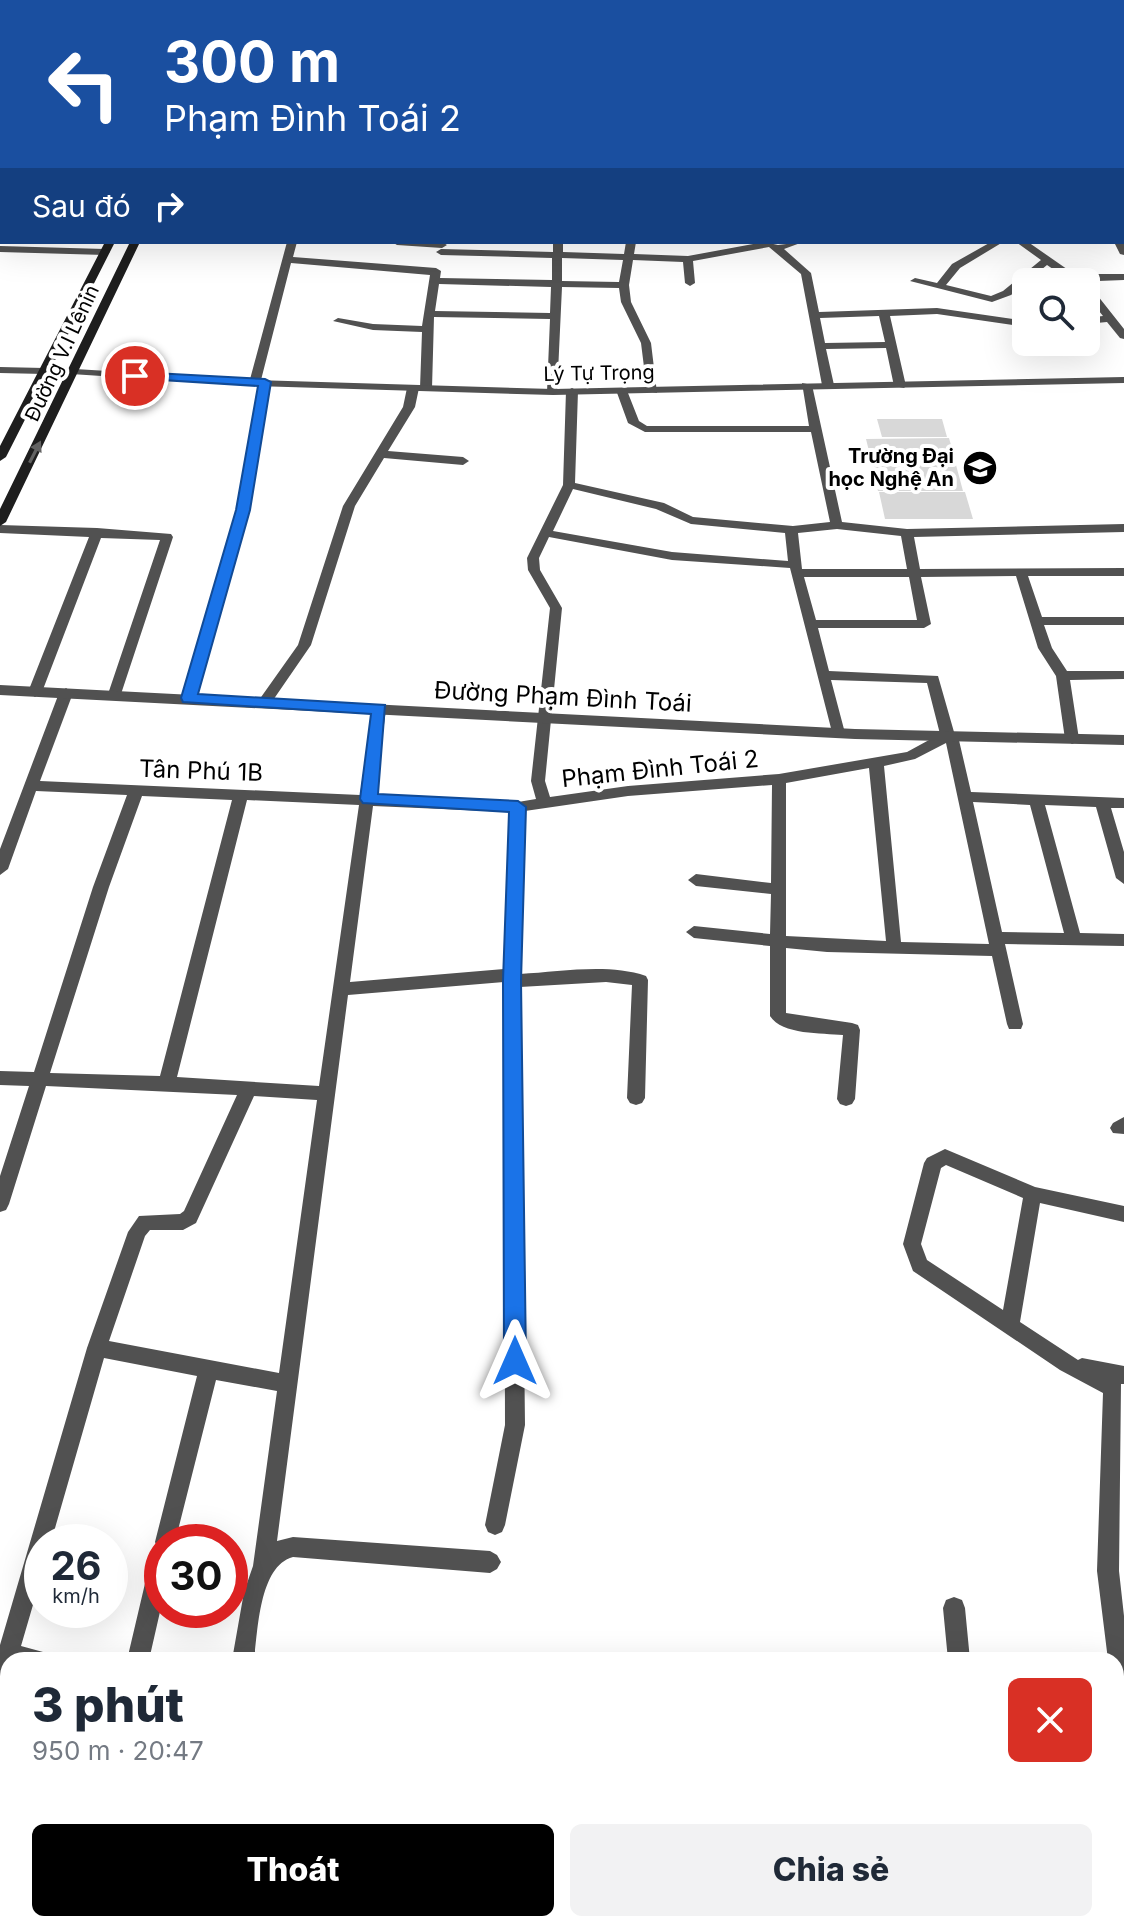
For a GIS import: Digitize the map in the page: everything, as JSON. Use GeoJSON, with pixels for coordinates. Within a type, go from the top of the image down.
{"type":"FeatureCollection","features":[{"type":"Feature","properties":{"kind":"main road","name":"Đường V.I Lênin"},"geometry":{"type":"LineString","coordinates":[[0,522],[134,244]]}},
{"type":"Feature","properties":{"kind":"main road","name":"Đường V.I Lênin"},"geometry":{"type":"LineString","coordinates":[[0,457],[108,247]]}},
{"type":"Feature","properties":{"kind":"main road"},"geometry":{"type":"LineString","coordinates":[[44,371],[75,372]]}},
{"type":"Feature","properties":{"kind":"street"},"geometry":{"type":"LineString","coordinates":[[188,698],[243,510],[260,382],[292,244]]}},
{"type":"Feature","properties":{"kind":"street"},"geometry":{"type":"LineString","coordinates":[[420,244],[558,255],[688,259],[772,245],[806,273],[823,346],[828,385]]}},
{"type":"Feature","properties":{"kind":"street"},"geometry":{"type":"LineString","coordinates":[[553,392],[558,244]]}},
{"type":"Feature","properties":{"kind":"street"},"geometry":{"type":"LineString","coordinates":[[631,244],[624,285],[627,306],[646,343],[653,391]]}},
{"type":"Feature","properties":{"kind":"street"},"geometry":{"type":"LineString","coordinates":[[940,287],[943,278],[957,266],[995,244]]}},
{"type":"Feature","properties":{"kind":"street"},"geometry":{"type":"LineString","coordinates":[[1024,244],[1061,268]]}},
{"type":"Feature","properties":{"kind":"street"},"geometry":{"type":"LineString","coordinates":[[264,703],[304,645],[349,506],[419,388],[442,246]]}},
{"type":"Feature","properties":{"kind":"street"},"geometry":{"type":"LineString","coordinates":[[0,249],[108,247]]}},
{"type":"Feature","properties":{"kind":"street"},"geometry":{"type":"LineString","coordinates":[[688,259],[690,283]]}},
{"type":"Feature","properties":{"kind":"street"},"geometry":{"type":"LineString","coordinates":[[915,281],[1000,298],[1048,259]]}},
{"type":"Feature","properties":{"kind":"street"},"geometry":{"type":"LineString","coordinates":[[289,260],[435,277],[624,285]]}},
{"type":"Feature","properties":{"kind":"street"},"geometry":{"type":"LineString","coordinates":[[1100,278],[1124,277]]}},
{"type":"Feature","properties":{"kind":"street"},"geometry":{"type":"LineString","coordinates":[[1100,306],[1124,336]]}},
{"type":"Feature","properties":{"kind":"street"},"geometry":{"type":"LineString","coordinates":[[816,315],[937,311],[1012,322]]}},
{"type":"Feature","properties":{"kind":"street"},"geometry":{"type":"LineString","coordinates":[[884,313],[900,386]]}},
{"type":"Feature","properties":{"kind":"street"},"geometry":{"type":"LineString","coordinates":[[430,314],[557,316]]}},
{"type":"Feature","properties":{"kind":"street"},"geometry":{"type":"LineString","coordinates":[[1100,319],[1110,318]]}},
{"type":"Feature","properties":{"kind":"street"},"geometry":{"type":"LineString","coordinates":[[338,321],[373,327],[427,329]]}},
{"type":"Feature","properties":{"kind":"street"},"geometry":{"type":"LineString","coordinates":[[823,346],[890,345]]}},
{"type":"Feature","properties":{"kind":"street"},"geometry":{"type":"LineString","coordinates":[[0,370],[44,371]]}},
{"type":"Feature","properties":{"kind":"street","name":"Lý Tự Trọng"},"geometry":{"type":"LineString","coordinates":[[75,372],[553,392],[1124,380]]}},
{"type":"Feature","properties":{"kind":"street"},"geometry":{"type":"LineString","coordinates":[[806,385],[837,525]]}},
{"type":"Feature","properties":{"kind":"street"},"geometry":{"type":"LineString","coordinates":[[622,390],[634,423],[645,429],[817,429]]}},
{"type":"Feature","properties":{"kind":"street"},"geometry":{"type":"LineString","coordinates":[[544,803],[538,781],[556,608],[534,570],[533,558],[569,485],[572,391]]}},
{"type":"Feature","properties":{"kind":"street"},"geometry":{"type":"LineString","coordinates":[[380,454],[463,461]]}},
{"type":"Feature","properties":{"kind":"street"},"geometry":{"type":"LineString","coordinates":[[569,485],[660,506],[691,520],[793,530],[837,525],[907,533],[1123,530]]}},
{"type":"Feature","properties":{"kind":"street"},"geometry":{"type":"LineString","coordinates":[[0,529],[162,534],[168,538],[115,694]]}},
{"type":"Feature","properties":{"kind":"street"},"geometry":{"type":"LineString","coordinates":[[793,530],[796,569],[838,733]]}},
{"type":"Feature","properties":{"kind":"street"},"geometry":{"type":"LineString","coordinates":[[35,692],[97,532]]}},
{"type":"Feature","properties":{"kind":"street"},"geometry":{"type":"LineString","coordinates":[[545,533],[672,556],[796,569],[915,573],[1124,572]]}},
{"type":"Feature","properties":{"kind":"street"},"geometry":{"type":"LineString","coordinates":[[811,624],[922,625],[925,622],[907,533]]}},
{"type":"Feature","properties":{"kind":"street"},"geometry":{"type":"LineString","coordinates":[[1021,573],[1045,648],[1063,676],[1072,739]]}},
{"type":"Feature","properties":{"kind":"street"},"geometry":{"type":"LineString","coordinates":[[1038,621],[1124,621]]}},
{"type":"Feature","properties":{"kind":"street"},"geometry":{"type":"LineString","coordinates":[[825,675],[933,679],[967,797],[1015,1024]]}},
{"type":"Feature","properties":{"kind":"street"},"geometry":{"type":"LineString","coordinates":[[1063,676],[1124,675]]}},
{"type":"Feature","properties":{"kind":"street","name":"Đường Phạm Đình Toái"},"geometry":{"type":"LineString","coordinates":[[0,690],[838,733],[1124,740]]}},
{"type":"Feature","properties":{"kind":"street"},"geometry":{"type":"LineString","coordinates":[[0,869],[66,693]]}},
{"type":"Feature","properties":{"kind":"street"},"geometry":{"type":"LineString","coordinates":[[245,1652],[263,1564],[379,709]]}},
{"type":"Feature","properties":{"kind":"street","name":"Phạm Đình Toái 2"},"geometry":{"type":"LineString","coordinates":[[369,799],[518,807],[652,789],[779,779],[910,756],[950,736]]}},
{"type":"Feature","properties":{"kind":"street"},"geometry":{"type":"LineString","coordinates":[[876,762],[894,946]]}},
{"type":"Feature","properties":{"kind":"street"},"geometry":{"type":"LineString","coordinates":[[779,779],[779,1018],[852,1030],[846,1099]]}},
{"type":"Feature","properties":{"kind":"street","name":"Tân Phú 1B"},"geometry":{"type":"LineString","coordinates":[[32,786],[369,799]]}},
{"type":"Feature","properties":{"kind":"street"},"geometry":{"type":"LineString","coordinates":[[0,1204],[101,887],[136,791]]}},
{"type":"Feature","properties":{"kind":"street"},"geometry":{"type":"LineString","coordinates":[[167,1083],[241,795]]}},
{"type":"Feature","properties":{"kind":"street"},"geometry":{"type":"LineString","coordinates":[[967,797],[1124,803]]}},
{"type":"Feature","properties":{"kind":"street"},"geometry":{"type":"LineString","coordinates":[[1036,799],[1074,940]]}},
{"type":"Feature","properties":{"kind":"street"},"geometry":{"type":"LineString","coordinates":[[1102,802],[1124,878]]}},
{"type":"Feature","properties":{"kind":"street"},"geometry":{"type":"LineString","coordinates":[[495,1525],[515,1425],[512,978],[518,807]]}},
{"type":"Feature","properties":{"kind":"street"},"geometry":{"type":"LineString","coordinates":[[696,880],[777,889]]}},
{"type":"Feature","properties":{"kind":"street"},"geometry":{"type":"LineString","coordinates":[[694,932],[778,941],[894,946],[1124,940]]}},
{"type":"Feature","properties":{"kind":"street"},"geometry":{"type":"LineString","coordinates":[[342,989],[512,978],[606,976],[640,980],[636,1098]]}},
{"type":"Feature","properties":{"kind":"street"},"geometry":{"type":"LineString","coordinates":[[0,1078],[167,1083],[328,1094]]}},
{"type":"Feature","properties":{"kind":"street"},"geometry":{"type":"LineString","coordinates":[[9,1652],[97,1348],[139,1228],[152,1221],[183,1222],[190,1217],[249,1088]]}},
{"type":"Feature","properties":{"kind":"street"},"geometry":{"type":"LineString","coordinates":[[1118,1652],[1108,1571],[1120,1385],[1067,1364],[920,1265],[912,1244],[933,1163],[940,1158],[949,1158],[1033,1194],[1124,1214]]}},
{"type":"Feature","properties":{"kind":"street"},"geometry":{"type":"LineString","coordinates":[[1010,1325],[1033,1194]]}},
{"type":"Feature","properties":{"kind":"street"},"geometry":{"type":"LineString","coordinates":[[1082,1195],[1124,1203]]}},
{"type":"Feature","properties":{"kind":"street"},"geometry":{"type":"LineString","coordinates":[[97,1348],[287,1384]]}},
{"type":"Feature","properties":{"kind":"street"},"geometry":{"type":"LineString","coordinates":[[170,1524],[208,1371]]}},
{"type":"Feature","properties":{"kind":"street"},"geometry":{"type":"LineString","coordinates":[[263,1564],[283,1547],[490,1562]]}},
{"type":"Feature","properties":{"kind":"street"},"geometry":{"type":"LineString","coordinates":[[954,1608],[958,1652]]}},
{"type":"Feature","properties":{"kind":"street"},"geometry":{"type":"LineString","coordinates":[[140,1652],[146,1628]]}},
{"type":"Feature","properties":{"kind":"shaded area"},"geometry":{"type":"Polygon","coordinates":[[[877,419],[942,419],[947,437],[882,437],[877,419]]]}},
{"type":"Feature","properties":{"kind":"shaded area"},"geometry":{"type":"Polygon","coordinates":[[[949,438],[956,463],[872,463],[866,439],[949,438]]]}},
{"type":"Feature","properties":{"kind":"shaded area"},"geometry":{"type":"Polygon","coordinates":[[[872,465],[956,465],[963,491],[878,491],[872,465]]]}},
{"type":"Feature","properties":{"kind":"shaded area"},"geometry":{"type":"Polygon","coordinates":[[[879,492],[965,492],[973,519],[885,519],[879,492]]]}},
{"type":"Feature","properties":{"kind":"place","name":"Trường Đại học Nghệ An"},"geometry":{"type":"Point","coordinates":[980,468]}},
{"type":"Feature","properties":{"kind":"route"},"geometry":{"type":"LineString","coordinates":[[135,376],[265,382],[243,510],[188,698],[379,709],[369,799],[518,807],[512,981],[515,1361]]}}]}
